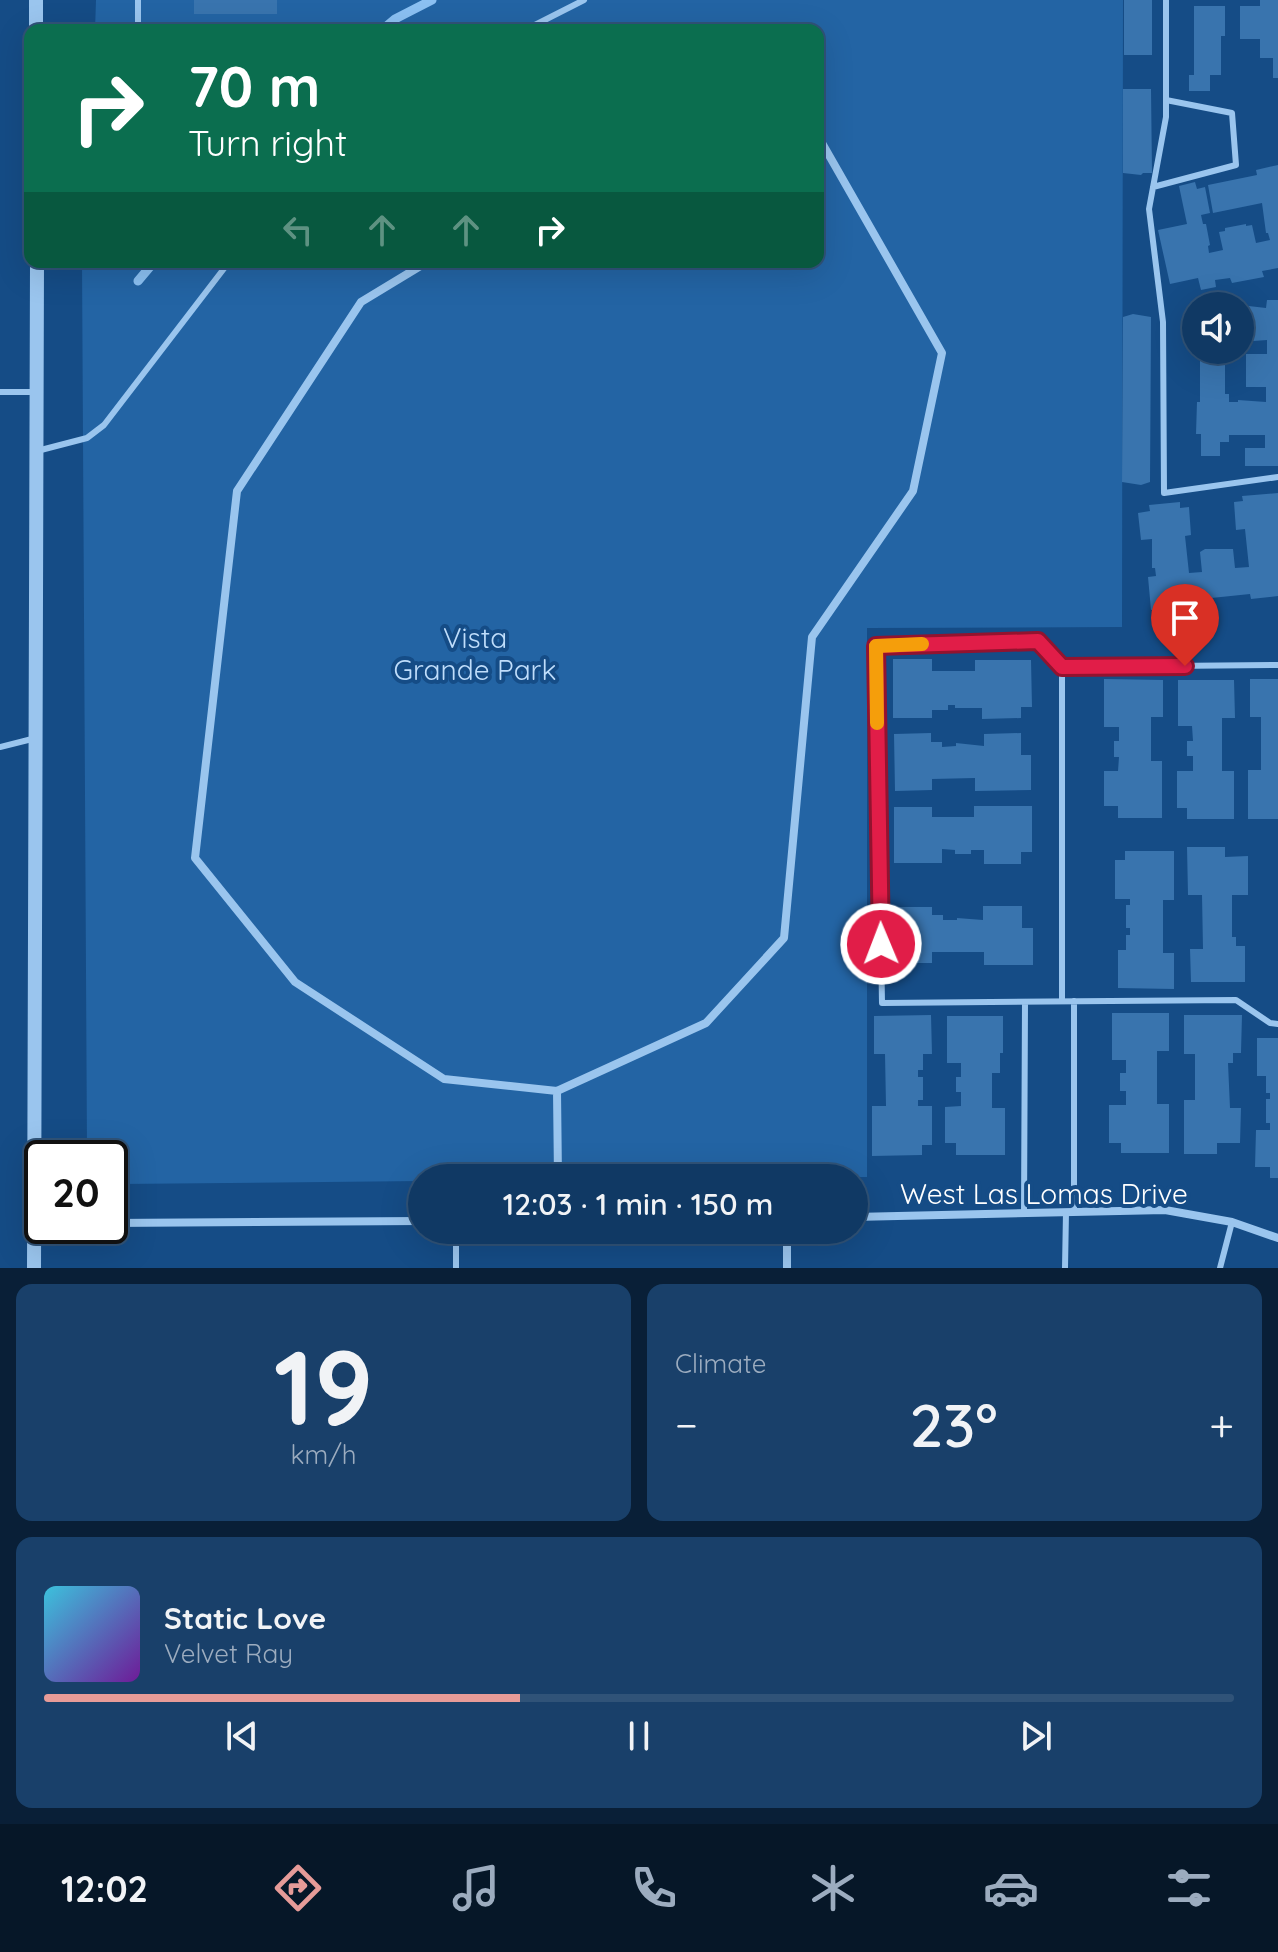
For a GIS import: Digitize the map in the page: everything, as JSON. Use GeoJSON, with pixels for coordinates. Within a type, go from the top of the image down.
{"type":"FeatureCollection","features":[{"type":"Feature","properties":{"kind":"street"},"geometry":{"type":"LineString","coordinates":[[36,0],[36,24]]}},
{"type":"Feature","properties":{"kind":"street"},"geometry":{"type":"LineString","coordinates":[[417,268],[361,302],[237,491],[195,858],[295,982],[444,1079],[557,1091],[706,1023],[784,938],[812,637],[913,491],[942,353],[824,146]]}},
{"type":"Feature","properties":{"kind":"street"},"geometry":{"type":"LineString","coordinates":[[37,268],[38,1140]]}},
{"type":"Feature","properties":{"kind":"street"},"geometry":{"type":"LineString","coordinates":[[557,1091],[558,1164]]}},
{"type":"Feature","properties":{"kind":"street","name":"West Las Lomas Drive"},"geometry":{"type":"LineString","coordinates":[[868,1217],[1165,1210],[1232,1222],[1278,1238]]}},
{"type":"Feature","properties":{"kind":"street"},"geometry":{"type":"LineString","coordinates":[[128,1223],[408,1221]]}},
{"type":"Feature","properties":{"kind":"street"},"geometry":{"type":"LineString","coordinates":[[34,1268],[36,1244]]}},
{"type":"Feature","properties":{"kind":"street"},"geometry":{"type":"LineString","coordinates":[[787,1244],[787,1268]]}},
{"type":"Feature","properties":{"kind":"lane"},"geometry":{"type":"LineString","coordinates":[[138,0],[138,24]]}},
{"type":"Feature","properties":{"kind":"lane"},"geometry":{"type":"LineString","coordinates":[[537,24],[584,0]]}},
{"type":"Feature","properties":{"kind":"lane"},"geometry":{"type":"LineString","coordinates":[[1166,0],[1166,117],[1149,209],[1163,322],[1164,493],[1278,477]]}},
{"type":"Feature","properties":{"kind":"lane"},"geometry":{"type":"LineString","coordinates":[[1153,187],[1236,165],[1232,113],[1166,100]]}},
{"type":"Feature","properties":{"kind":"lane"},"geometry":{"type":"LineString","coordinates":[[37,451],[87,438],[104,425],[224,268]]}},
{"type":"Feature","properties":{"kind":"lane"},"geometry":{"type":"LineString","coordinates":[[0,392],[37,392]]}},
{"type":"Feature","properties":{"kind":"lane"},"geometry":{"type":"LineString","coordinates":[[1062,1001],[1062,667],[1038,641],[876,646],[882,1003],[1236,1000],[1270,1023],[1278,1024]]}},
{"type":"Feature","properties":{"kind":"lane"},"geometry":{"type":"LineString","coordinates":[[1062,667],[1278,665]]}},
{"type":"Feature","properties":{"kind":"lane"},"geometry":{"type":"LineString","coordinates":[[0,747],[36,738]]}},
{"type":"Feature","properties":{"kind":"lane"},"geometry":{"type":"LineString","coordinates":[[1065,1268],[1070,1212],[1074,1001]]}},
{"type":"Feature","properties":{"kind":"lane"},"geometry":{"type":"LineString","coordinates":[[1024,1213],[1025,1002]]}},
{"type":"Feature","properties":{"kind":"lane"},"geometry":{"type":"LineString","coordinates":[[1220,1268],[1232,1222]]}},
{"type":"Feature","properties":{"kind":"lane"},"geometry":{"type":"LineString","coordinates":[[456,1244],[456,1268]]}},
{"type":"Feature","properties":{"kind":"green space","name":"Vista Grande Park"},"geometry":{"type":"Polygon","coordinates":[[[96,0],[1123,0],[1122,627],[867,628],[867,1164],[408,1164],[408,1181],[128,1184],[128,1140],[87,1140],[82,268],[824,268],[824,24],[95,24],[96,0]]]}},
{"type":"Feature","properties":{"kind":"building"},"geometry":{"type":"Polygon","coordinates":[[[194,0],[277,0],[277,14],[194,14],[194,0]]]}},
{"type":"Feature","properties":{"kind":"building"},"geometry":{"type":"Polygon","coordinates":[[[1124,0],[1152,0],[1152,55],[1124,55],[1124,0]]]}},
{"type":"Feature","properties":{"kind":"building"},"geometry":{"type":"Polygon","coordinates":[[[1260,0],[1278,0],[1278,78],[1273,78],[1273,58],[1260,58],[1260,39],[1240,39],[1240,6],[1260,6],[1260,0]]]}},
{"type":"Feature","properties":{"kind":"building"},"geometry":{"type":"Polygon","coordinates":[[[1194,6],[1225,6],[1221,75],[1210,75],[1210,91],[1189,91],[1189,75],[1194,75],[1194,6]]]}},
{"type":"Feature","properties":{"kind":"building"},"geometry":{"type":"Polygon","coordinates":[[[1123,89],[1151,89],[1152,173],[1123,173],[1123,89]]]}},
{"type":"Feature","properties":{"kind":"building"},"geometry":{"type":"Polygon","coordinates":[[[1278,165],[1278,268],[1262,271],[1264,277],[1232,283],[1230,278],[1215,280],[1216,287],[1201,290],[1198,278],[1170,284],[1158,230],[1187,224],[1179,186],[1195,182],[1197,189],[1205,187],[1210,213],[1201,215],[1203,224],[1206,224],[1209,253],[1223,250],[1219,232],[1225,231],[1225,228],[1252,225],[1256,243],[1270,240],[1266,233],[1262,203],[1213,213],[1208,185],[1257,175],[1256,170],[1278,165]]]}},
{"type":"Feature","properties":{"kind":"building"},"geometry":{"type":"Polygon","coordinates":[[[1267,300],[1278,300],[1278,466],[1245,466],[1245,448],[1265,448],[1265,435],[1229,435],[1229,442],[1220,442],[1220,456],[1201,456],[1201,434],[1196,434],[1200,364],[1225,364],[1225,394],[1229,394],[1229,402],[1266,402],[1266,387],[1246,387],[1246,364],[1254,364],[1254,354],[1267,354],[1267,340],[1254,341],[1254,307],[1266,308],[1267,300]]]}},
{"type":"Feature","properties":{"kind":"building"},"geometry":{"type":"Polygon","coordinates":[[[1133,314],[1151,317],[1150,482],[1141,485],[1122,482],[1123,317],[1133,314]]]}},
{"type":"Feature","properties":{"kind":"building"},"geometry":{"type":"Polygon","coordinates":[[[1278,493],[1278,596],[1251,599],[1250,594],[1192,600],[1193,605],[1151,610],[1148,577],[1156,576],[1155,568],[1152,568],[1152,539],[1141,540],[1138,513],[1150,511],[1149,505],[1180,502],[1180,508],[1189,507],[1191,535],[1185,536],[1189,573],[1202,572],[1200,552],[1205,549],[1233,549],[1235,568],[1249,567],[1245,529],[1236,530],[1234,502],[1243,501],[1242,496],[1278,493]]]}},
{"type":"Feature","properties":{"kind":"building"},"geometry":{"type":"Polygon","coordinates":[[[893,659],[932,659],[932,671],[975,671],[975,660],[1031,660],[1032,707],[1021,707],[1021,718],[982,719],[982,708],[948,705],[948,710],[932,710],[932,718],[893,718],[893,659]]]}},
{"type":"Feature","properties":{"kind":"building"},"geometry":{"type":"Polygon","coordinates":[[[1104,679],[1163,680],[1163,717],[1151,717],[1151,761],[1162,761],[1162,818],[1118,818],[1118,806],[1104,806],[1104,771],[1118,771],[1119,757],[1114,757],[1114,741],[1119,741],[1119,727],[1104,727],[1104,679]]]}},
{"type":"Feature","properties":{"kind":"building"},"geometry":{"type":"Polygon","coordinates":[[[1250,679],[1278,679],[1278,819],[1248,819],[1248,770],[1261,770],[1261,717],[1250,717],[1250,679]]]}},
{"type":"Feature","properties":{"kind":"building"},"geometry":{"type":"Polygon","coordinates":[[[1178,680],[1234,680],[1235,718],[1222,718],[1222,771],[1234,771],[1234,819],[1187,819],[1187,808],[1177,808],[1177,771],[1193,771],[1193,756],[1187,756],[1187,741],[1193,741],[1192,726],[1178,726],[1178,680]]]}},
{"type":"Feature","properties":{"kind":"building"},"geometry":{"type":"Polygon","coordinates":[[[931,733],[931,742],[942,742],[942,747],[956,746],[956,743],[984,746],[984,734],[1021,733],[1021,755],[1031,755],[1031,790],[975,791],[975,778],[932,779],[932,790],[895,791],[894,734],[931,733]]]}},
{"type":"Feature","properties":{"kind":"building"},"geometry":{"type":"Polygon","coordinates":[[[974,806],[1032,806],[1032,852],[1021,852],[1021,864],[984,864],[984,850],[955,854],[955,850],[942,849],[942,863],[894,863],[894,807],[932,807],[932,817],[974,817],[974,806]]]}},
{"type":"Feature","properties":{"kind":"building"},"geometry":{"type":"Polygon","coordinates":[[[1187,847],[1225,847],[1225,857],[1248,856],[1248,895],[1232,895],[1232,937],[1236,937],[1236,946],[1245,946],[1245,982],[1191,982],[1190,949],[1203,949],[1202,895],[1188,895],[1187,847]]]}},
{"type":"Feature","properties":{"kind":"building"},"geometry":{"type":"Polygon","coordinates":[[[1125,851],[1174,851],[1174,900],[1163,900],[1163,953],[1174,953],[1174,989],[1118,988],[1118,950],[1126,950],[1126,935],[1130,935],[1130,928],[1126,928],[1126,905],[1130,905],[1130,899],[1115,899],[1115,860],[1125,860],[1125,851]]]}},
{"type":"Feature","properties":{"kind":"building"},"geometry":{"type":"Polygon","coordinates":[[[983,906],[1022,906],[1022,928],[1033,928],[1033,965],[984,965],[984,952],[932,952],[932,963],[896,963],[895,907],[932,907],[932,915],[943,915],[943,920],[983,920],[983,906]]]}},
{"type":"Feature","properties":{"kind":"building"},"geometry":{"type":"Polygon","coordinates":[[[1112,1013],[1169,1013],[1169,1051],[1157,1051],[1157,1104],[1169,1104],[1169,1153],[1121,1153],[1121,1143],[1109,1143],[1109,1105],[1126,1105],[1126,1091],[1120,1091],[1120,1073],[1126,1073],[1126,1060],[1112,1060],[1112,1013]]]}},
{"type":"Feature","properties":{"kind":"building"},"geometry":{"type":"Polygon","coordinates":[[[931,1015],[932,1054],[923,1054],[923,1070],[918,1070],[918,1077],[923,1077],[923,1100],[918,1100],[918,1106],[932,1106],[932,1145],[922,1145],[922,1155],[872,1156],[872,1106],[886,1106],[885,1054],[874,1054],[874,1016],[931,1015]]]}},
{"type":"Feature","properties":{"kind":"building"},"geometry":{"type":"Polygon","coordinates":[[[1184,1015],[1242,1015],[1241,1053],[1233,1053],[1233,1063],[1228,1063],[1230,1108],[1241,1108],[1240,1143],[1217,1143],[1217,1154],[1184,1154],[1184,1100],[1195,1100],[1195,1054],[1184,1054],[1184,1015]]]}},
{"type":"Feature","properties":{"kind":"building"},"geometry":{"type":"Polygon","coordinates":[[[947,1016],[1003,1016],[1003,1053],[1000,1053],[1000,1073],[992,1073],[992,1108],[1005,1108],[1005,1155],[956,1155],[956,1143],[945,1143],[945,1107],[961,1106],[961,1092],[956,1092],[956,1077],[961,1077],[961,1063],[947,1063],[947,1016]]]}},
{"type":"Feature","properties":{"kind":"building"},"geometry":{"type":"Polygon","coordinates":[[[1257,1038],[1278,1038],[1278,1178],[1270,1178],[1270,1167],[1255,1167],[1256,1130],[1270,1130],[1270,1123],[1266,1123],[1266,1099],[1270,1099],[1270,1093],[1266,1093],[1266,1076],[1257,1076],[1257,1038]]]}},
{"type":"Feature","properties":{"kind":"waterway"},"geometry":{"type":"LineString","coordinates":[[389,24],[432,0]]}},
{"type":"Feature","properties":{"kind":"waterway"},"geometry":{"type":"LineString","coordinates":[[138,281],[149,268]]}},
{"type":"Feature","properties":{"kind":"slow traffic"},"geometry":{"type":"LineString","coordinates":[[877,723],[876,646],[922,644]]}},
{"type":"Feature","properties":{"kind":"route"},"geometry":{"type":"LineString","coordinates":[[881,944],[876,646],[1038,641],[1062,667],[1185,666]]}}]}
